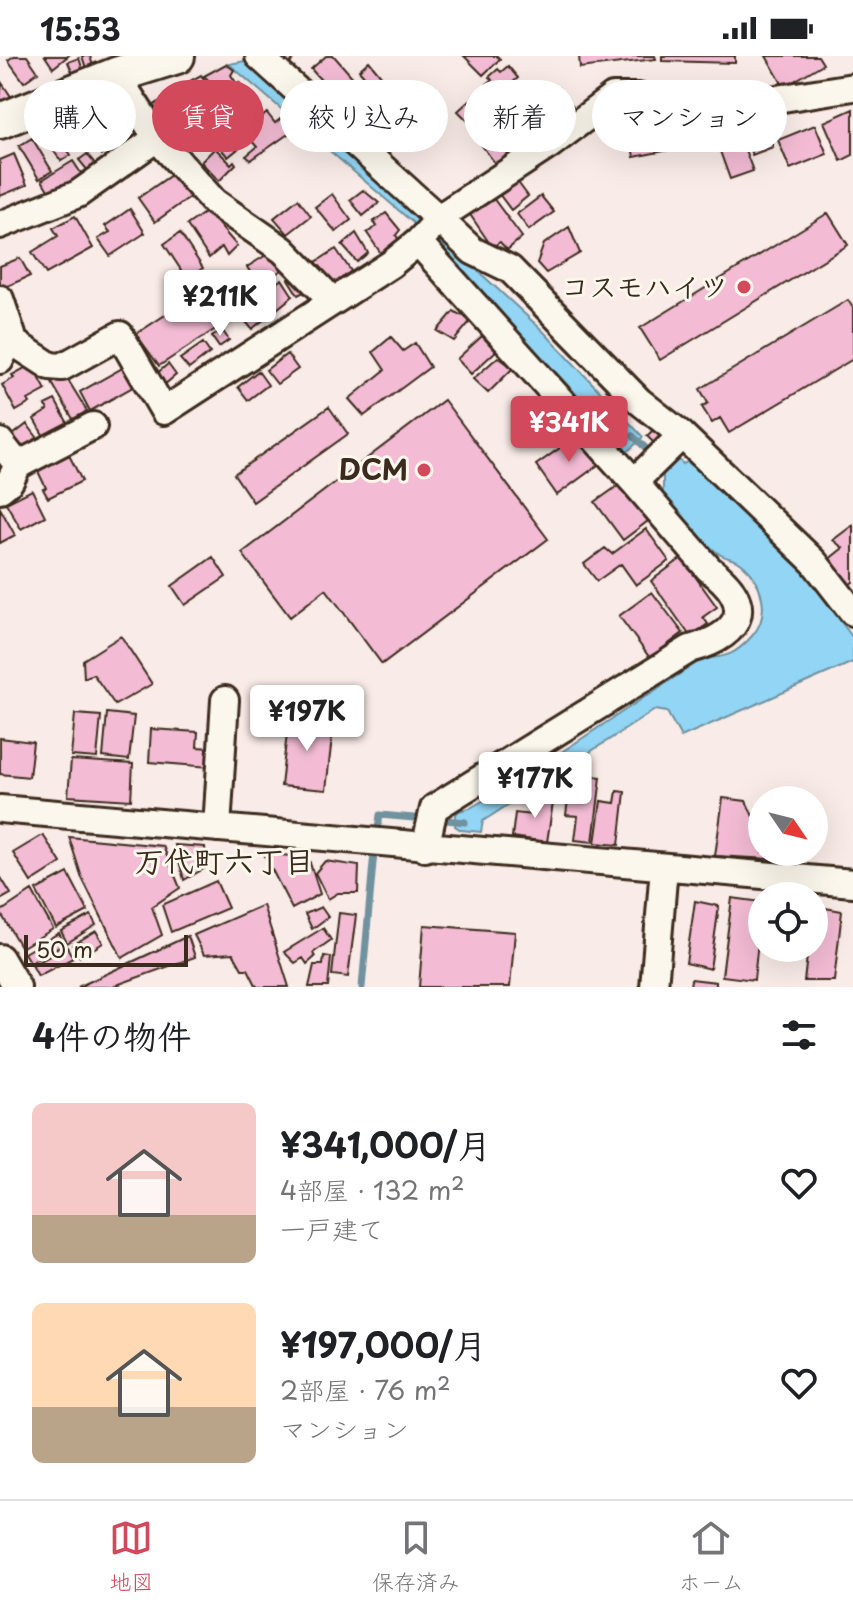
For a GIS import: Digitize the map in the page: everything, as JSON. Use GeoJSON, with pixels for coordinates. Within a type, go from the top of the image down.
{"type":"FeatureCollection","features":[{"type":"Feature","properties":{"kind":"main road"},"geometry":{"type":"LineString","coordinates":[[0,121],[116,75],[177,56]]}},
{"type":"Feature","properties":{"kind":"street"},"geometry":{"type":"LineString","coordinates":[[0,809],[374,842],[429,829],[690,649],[712,643],[727,633],[737,618],[738,606],[729,586],[709,569],[640,476],[428,231],[259,56]]}},
{"type":"Feature","properties":{"kind":"street"},"geometry":{"type":"LineString","coordinates":[[116,75],[152,130]]}},
{"type":"Feature","properties":{"kind":"street"},"geometry":{"type":"LineString","coordinates":[[0,299],[5,340],[50,366],[62,367],[120,335],[164,411],[391,264],[428,231],[613,97],[655,101],[764,101],[853,87]]}},
{"type":"Feature","properties":{"kind":"street"},"geometry":{"type":"LineString","coordinates":[[0,225],[78,194],[152,142]]}},
{"type":"Feature","properties":{"kind":"street"},"geometry":{"type":"LineString","coordinates":[[169,152],[214,202],[283,250],[333,301]]}},
{"type":"Feature","properties":{"kind":"street"},"geometry":{"type":"LineString","coordinates":[[428,231],[510,269],[675,442],[814,562],[853,612]]}},
{"type":"Feature","properties":{"kind":"street"},"geometry":{"type":"LineString","coordinates":[[0,489],[10,481],[18,465],[93,426]]}},
{"type":"Feature","properties":{"kind":"street"},"geometry":{"type":"LineString","coordinates":[[0,442],[18,465]]}},
{"type":"Feature","properties":{"kind":"street"},"geometry":{"type":"LineString","coordinates":[[640,476],[675,442]]}},
{"type":"Feature","properties":{"kind":"street"},"geometry":{"type":"LineString","coordinates":[[217,828],[225,700]]}},
{"type":"Feature","properties":{"kind":"street"},"geometry":{"type":"LineString","coordinates":[[429,829],[664,867],[853,883]]}},
{"type":"Feature","properties":{"kind":"street"},"geometry":{"type":"LineString","coordinates":[[654,987],[664,867]]}},
{"type":"Feature","properties":{"kind":"street"},"geometry":{"type":"LineString","coordinates":[[0,958],[17,987]]}},
{"type":"Feature","properties":{"kind":"water"},"geometry":{"type":"Polygon","coordinates":[[[245,61],[280,90],[280,108],[264,94],[264,80],[248,80],[229,64],[245,61]]]}},
{"type":"Feature","properties":{"kind":"water"},"geometry":{"type":"Polygon","coordinates":[[[331,152],[354,152],[376,170],[422,215],[418,227],[331,152]]]}},
{"type":"Feature","properties":{"kind":"water"},"geometry":{"type":"Polygon","coordinates":[[[437,233],[543,331],[643,437],[624,455],[575,393],[431,240],[437,233]]]}},
{"type":"Feature","properties":{"kind":"water"},"geometry":{"type":"Polygon","coordinates":[[[677,458],[683,464],[694,465],[801,568],[853,638],[853,662],[681,737],[667,712],[655,710],[483,821],[481,832],[461,830],[455,826],[459,811],[513,784],[704,658],[725,656],[736,650],[758,628],[763,609],[756,580],[741,563],[714,550],[663,500],[663,474],[677,458]]]}},
{"type":"Feature","properties":{"kind":"building"},"geometry":{"type":"Polygon","coordinates":[[[14,56],[27,56],[38,72],[24,82],[8,60],[14,56]]]}},
{"type":"Feature","properties":{"kind":"building"},"geometry":{"type":"Polygon","coordinates":[[[45,56],[68,56],[53,68],[45,56]]]}},
{"type":"Feature","properties":{"kind":"building"},"geometry":{"type":"Polygon","coordinates":[[[82,56],[90,56],[93,66],[86,68],[82,56]]]}},
{"type":"Feature","properties":{"kind":"building"},"geometry":{"type":"Polygon","coordinates":[[[277,56],[295,56],[289,66],[277,56]]]}},
{"type":"Feature","properties":{"kind":"building"},"geometry":{"type":"Polygon","coordinates":[[[326,56],[334,56],[355,80],[321,80],[311,69],[326,56]]]}},
{"type":"Feature","properties":{"kind":"building"},"geometry":{"type":"Polygon","coordinates":[[[464,56],[497,56],[500,59],[483,75],[464,56]]]}},
{"type":"Feature","properties":{"kind":"building"},"geometry":{"type":"Polygon","coordinates":[[[579,56],[655,56],[656,59],[580,68],[579,56]]]}},
{"type":"Feature","properties":{"kind":"building"},"geometry":{"type":"Polygon","coordinates":[[[662,56],[735,56],[735,63],[662,61],[662,56]]]}},
{"type":"Feature","properties":{"kind":"building"},"geometry":{"type":"Polygon","coordinates":[[[766,56],[818,56],[823,64],[787,85],[787,80],[780,80],[766,56]]]}},
{"type":"Feature","properties":{"kind":"building"},"geometry":{"type":"Polygon","coordinates":[[[79,58],[83,71],[73,74],[68,62],[79,58]]]}},
{"type":"Feature","properties":{"kind":"building"},"geometry":{"type":"Polygon","coordinates":[[[369,61],[382,77],[368,80],[359,70],[369,61]]]}},
{"type":"Feature","properties":{"kind":"building"},"geometry":{"type":"Polygon","coordinates":[[[226,64],[234,70],[231,75],[234,80],[208,80],[204,76],[226,64]]]}},
{"type":"Feature","properties":{"kind":"building"},"geometry":{"type":"Polygon","coordinates":[[[508,66],[518,78],[492,80],[489,77],[498,69],[501,72],[508,66]]]}},
{"type":"Feature","properties":{"kind":"building"},"geometry":{"type":"Polygon","coordinates":[[[2,83],[12,98],[3,104],[0,99],[2,83]]]}},
{"type":"Feature","properties":{"kind":"building"},"geometry":{"type":"Polygon","coordinates":[[[853,109],[853,155],[841,161],[824,122],[853,109]]]}},
{"type":"Feature","properties":{"kind":"building"},"geometry":{"type":"Polygon","coordinates":[[[267,113],[275,123],[280,119],[280,140],[264,151],[264,115],[267,113]]]}},
{"type":"Feature","properties":{"kind":"building"},"geometry":{"type":"Polygon","coordinates":[[[136,121],[146,135],[136,142],[136,121]]]}},
{"type":"Feature","properties":{"kind":"building"},"geometry":{"type":"Polygon","coordinates":[[[815,125],[827,154],[790,169],[783,152],[787,152],[787,136],[815,125]]]}},
{"type":"Feature","properties":{"kind":"building"},"geometry":{"type":"Polygon","coordinates":[[[24,143],[24,152],[40,152],[52,171],[39,179],[19,146],[24,143]]]}},
{"type":"Feature","properties":{"kind":"building"},"geometry":{"type":"Polygon","coordinates":[[[54,152],[69,152],[71,155],[61,161],[54,152]]]}},
{"type":"Feature","properties":{"kind":"building"},"geometry":{"type":"Polygon","coordinates":[[[211,152],[219,152],[231,164],[234,161],[236,164],[219,181],[201,162],[211,152]]]}},
{"type":"Feature","properties":{"kind":"building"},"geometry":{"type":"Polygon","coordinates":[[[251,152],[262,152],[251,160],[246,156],[251,152]]]}},
{"type":"Feature","properties":{"kind":"building"},"geometry":{"type":"Polygon","coordinates":[[[487,152],[510,152],[512,155],[497,166],[487,152]]]}},
{"type":"Feature","properties":{"kind":"building"},"geometry":{"type":"Polygon","coordinates":[[[633,152],[659,152],[634,157],[633,152]]]}},
{"type":"Feature","properties":{"kind":"building"},"geometry":{"type":"Polygon","coordinates":[[[720,152],[746,152],[753,171],[730,179],[720,152]]]}},
{"type":"Feature","properties":{"kind":"building"},"geometry":{"type":"Polygon","coordinates":[[[14,154],[27,185],[0,196],[0,160],[14,154]]]}},
{"type":"Feature","properties":{"kind":"building"},"geometry":{"type":"Polygon","coordinates":[[[87,154],[101,171],[93,177],[79,160],[87,154]]]}},
{"type":"Feature","properties":{"kind":"building"},"geometry":{"type":"Polygon","coordinates":[[[73,161],[84,178],[52,197],[42,180],[73,161]]]}},
{"type":"Feature","properties":{"kind":"building"},"geometry":{"type":"Polygon","coordinates":[[[174,173],[191,196],[155,222],[138,198],[174,173]]]}},
{"type":"Feature","properties":{"kind":"building"},"geometry":{"type":"Polygon","coordinates":[[[514,177],[528,196],[511,210],[496,190],[514,177]]]}},
{"type":"Feature","properties":{"kind":"building"},"geometry":{"type":"Polygon","coordinates":[[[363,190],[379,203],[363,216],[350,200],[363,190]]]}},
{"type":"Feature","properties":{"kind":"building"},"geometry":{"type":"Polygon","coordinates":[[[332,194],[351,220],[336,232],[315,207],[332,194]]]}},
{"type":"Feature","properties":{"kind":"building"},"geometry":{"type":"Polygon","coordinates":[[[541,196],[554,212],[529,230],[517,214],[541,196]]]}},
{"type":"Feature","properties":{"kind":"building"},"geometry":{"type":"Polygon","coordinates":[[[493,198],[522,237],[507,250],[500,242],[492,247],[469,213],[493,198]]]}},
{"type":"Feature","properties":{"kind":"building"},"geometry":{"type":"Polygon","coordinates":[[[298,199],[311,216],[288,234],[274,218],[298,199]]]}},
{"type":"Feature","properties":{"kind":"building"},"geometry":{"type":"Polygon","coordinates":[[[130,209],[145,233],[110,256],[98,239],[110,232],[105,226],[130,209]]]}},
{"type":"Feature","properties":{"kind":"building"},"geometry":{"type":"Polygon","coordinates":[[[207,211],[237,246],[227,256],[222,247],[209,258],[187,225],[207,211]]]}},
{"type":"Feature","properties":{"kind":"building"},"geometry":{"type":"Polygon","coordinates":[[[386,213],[400,230],[396,235],[401,244],[382,255],[367,233],[377,226],[373,222],[386,213]]]}},
{"type":"Feature","properties":{"kind":"building","name":"コスモハイツ"},"geometry":{"type":"Polygon","coordinates":[[[828,213],[848,245],[660,360],[640,328],[828,213]]]}},
{"type":"Feature","properties":{"kind":"building"},"geometry":{"type":"Polygon","coordinates":[[[75,216],[93,248],[46,274],[32,252],[58,236],[53,228],[75,216]]]}},
{"type":"Feature","properties":{"kind":"building"},"geometry":{"type":"Polygon","coordinates":[[[569,227],[580,253],[546,273],[537,263],[544,244],[569,227]]]}},
{"type":"Feature","properties":{"kind":"building"},"geometry":{"type":"Polygon","coordinates":[[[180,233],[203,268],[187,279],[164,244],[180,233]]]}},
{"type":"Feature","properties":{"kind":"building"},"geometry":{"type":"Polygon","coordinates":[[[356,233],[368,253],[357,262],[342,245],[356,233]]]}},
{"type":"Feature","properties":{"kind":"building"},"geometry":{"type":"Polygon","coordinates":[[[336,249],[351,271],[335,284],[316,262],[336,249]]]}},
{"type":"Feature","properties":{"kind":"building"},"geometry":{"type":"Polygon","coordinates":[[[271,252],[283,269],[259,286],[247,267],[271,252]]]}},
{"type":"Feature","properties":{"kind":"building"},"geometry":{"type":"Polygon","coordinates":[[[20,258],[30,276],[3,288],[0,266],[20,258]]]}},
{"type":"Feature","properties":{"kind":"building"},"geometry":{"type":"Polygon","coordinates":[[[298,273],[308,290],[298,295],[288,279],[298,273]]]}},
{"type":"Feature","properties":{"kind":"building"},"geometry":{"type":"Polygon","coordinates":[[[226,279],[235,292],[221,301],[213,288],[226,279]]]}},
{"type":"Feature","properties":{"kind":"building"},"geometry":{"type":"Polygon","coordinates":[[[282,279],[293,296],[252,329],[232,305],[238,300],[233,296],[241,291],[245,296],[253,291],[255,296],[282,279]]]}},
{"type":"Feature","properties":{"kind":"building"},"geometry":{"type":"Polygon","coordinates":[[[199,293],[220,326],[159,366],[136,334],[199,293]]]}},
{"type":"Feature","properties":{"kind":"building"},"geometry":{"type":"Polygon","coordinates":[[[848,300],[853,308],[853,359],[729,433],[720,418],[712,423],[702,407],[708,403],[700,389],[848,300]]]}},
{"type":"Feature","properties":{"kind":"building"},"geometry":{"type":"Polygon","coordinates":[[[454,311],[460,315],[467,312],[474,317],[454,341],[437,331],[454,311]]]}},
{"type":"Feature","properties":{"kind":"building"},"geometry":{"type":"Polygon","coordinates":[[[222,330],[229,340],[219,347],[212,337],[222,330]]]}},
{"type":"Feature","properties":{"kind":"building"},"geometry":{"type":"Polygon","coordinates":[[[482,336],[496,351],[471,374],[457,359],[482,336]]]}},
{"type":"Feature","properties":{"kind":"building"},"geometry":{"type":"Polygon","coordinates":[[[391,337],[403,351],[415,343],[430,367],[364,416],[349,399],[385,370],[373,352],[391,337]]]}},
{"type":"Feature","properties":{"kind":"building"},"geometry":{"type":"Polygon","coordinates":[[[203,343],[210,353],[189,369],[180,359],[203,343]]]}},
{"type":"Feature","properties":{"kind":"building"},"geometry":{"type":"Polygon","coordinates":[[[287,354],[298,369],[277,384],[266,370],[287,354]]]}},
{"type":"Feature","properties":{"kind":"building"},"geometry":{"type":"Polygon","coordinates":[[[498,357],[513,368],[488,393],[473,379],[498,357]]]}},
{"type":"Feature","properties":{"kind":"building"},"geometry":{"type":"Polygon","coordinates":[[[32,364],[46,390],[16,411],[2,385],[14,378],[12,375],[32,364]]]}},
{"type":"Feature","properties":{"kind":"building"},"geometry":{"type":"Polygon","coordinates":[[[168,364],[176,375],[164,385],[155,375],[168,364]]]}},
{"type":"Feature","properties":{"kind":"building"},"geometry":{"type":"Polygon","coordinates":[[[128,365],[138,384],[90,411],[80,392],[128,365]]]}},
{"type":"Feature","properties":{"kind":"building"},"geometry":{"type":"Polygon","coordinates":[[[258,371],[268,385],[248,400],[238,387],[258,371]]]}},
{"type":"Feature","properties":{"kind":"building"},"geometry":{"type":"Polygon","coordinates":[[[65,375],[87,411],[73,419],[52,383],[65,375]]]}},
{"type":"Feature","properties":{"kind":"building"},"geometry":{"type":"Polygon","coordinates":[[[55,400],[70,427],[46,440],[34,419],[48,410],[45,405],[55,400]]]}},
{"type":"Feature","properties":{"kind":"building","name":"DCM"},"geometry":{"type":"Polygon","coordinates":[[[444,400],[548,539],[382,664],[326,589],[290,617],[242,553],[444,400]]]}},
{"type":"Feature","properties":{"kind":"building"},"geometry":{"type":"Polygon","coordinates":[[[329,407],[348,434],[253,502],[234,474],[329,407]]]}},
{"type":"Feature","properties":{"kind":"building"},"geometry":{"type":"Polygon","coordinates":[[[27,424],[40,441],[25,452],[13,435],[27,424]]]}},
{"type":"Feature","properties":{"kind":"building"},"geometry":{"type":"Polygon","coordinates":[[[654,429],[665,441],[651,448],[653,442],[647,436],[654,429]]]}},
{"type":"Feature","properties":{"kind":"building"},"geometry":{"type":"Polygon","coordinates":[[[581,433],[602,462],[557,495],[536,465],[581,433]]]}},
{"type":"Feature","properties":{"kind":"building"},"geometry":{"type":"Polygon","coordinates":[[[66,449],[82,481],[48,498],[35,465],[66,449]]]}},
{"type":"Feature","properties":{"kind":"building"},"geometry":{"type":"Polygon","coordinates":[[[625,481],[652,518],[623,540],[595,502],[625,481]]]}},
{"type":"Feature","properties":{"kind":"building"},"geometry":{"type":"Polygon","coordinates":[[[32,490],[45,516],[21,529],[6,503],[32,490]]]}},
{"type":"Feature","properties":{"kind":"building"},"geometry":{"type":"Polygon","coordinates":[[[0,508],[15,535],[0,543],[0,508]]]}},
{"type":"Feature","properties":{"kind":"building"},"geometry":{"type":"Polygon","coordinates":[[[853,525],[853,582],[847,586],[828,560],[843,548],[833,540],[853,525]]]}},
{"type":"Feature","properties":{"kind":"building"},"geometry":{"type":"Polygon","coordinates":[[[646,529],[669,561],[636,585],[621,564],[597,581],[584,564],[605,548],[612,554],[646,529]]]}},
{"type":"Feature","properties":{"kind":"building"},"geometry":{"type":"Polygon","coordinates":[[[213,557],[226,577],[185,605],[172,586],[213,557]]]}},
{"type":"Feature","properties":{"kind":"building"},"geometry":{"type":"Polygon","coordinates":[[[682,558],[717,607],[703,617],[708,624],[690,636],[651,581],[682,558]]]}},
{"type":"Feature","properties":{"kind":"building"},"geometry":{"type":"Polygon","coordinates":[[[652,592],[683,633],[650,658],[619,616],[652,592]]]}},
{"type":"Feature","properties":{"kind":"building"},"geometry":{"type":"Polygon","coordinates":[[[121,636],[152,684],[115,705],[93,674],[84,678],[83,660],[121,636]]]}},
{"type":"Feature","properties":{"kind":"building"},"geometry":{"type":"Polygon","coordinates":[[[107,713],[134,716],[129,760],[103,757],[107,713]]]}},
{"type":"Feature","properties":{"kind":"building"},"geometry":{"type":"Polygon","coordinates":[[[75,714],[101,716],[97,758],[71,756],[75,714]]]}},
{"type":"Feature","properties":{"kind":"building"},"geometry":{"type":"Polygon","coordinates":[[[289,715],[334,720],[326,790],[281,786],[289,715]]]}},
{"type":"Feature","properties":{"kind":"building"},"geometry":{"type":"Polygon","coordinates":[[[151,729],[198,732],[197,747],[211,748],[210,767],[149,762],[151,729]]]}},
{"type":"Feature","properties":{"kind":"building"},"geometry":{"type":"Polygon","coordinates":[[[0,738],[33,742],[29,777],[0,774],[0,738]]]}},
{"type":"Feature","properties":{"kind":"building"},"geometry":{"type":"Polygon","coordinates":[[[71,760],[133,764],[131,800],[68,796],[71,760]]]}},
{"type":"Feature","properties":{"kind":"building"},"geometry":{"type":"Polygon","coordinates":[[[571,774],[601,777],[593,842],[575,840],[578,816],[566,815],[571,774]]]}},
{"type":"Feature","properties":{"kind":"building"},"geometry":{"type":"Polygon","coordinates":[[[617,791],[625,792],[619,845],[595,843],[601,801],[615,803],[617,791]]]}},
{"type":"Feature","properties":{"kind":"building"},"geometry":{"type":"Polygon","coordinates":[[[536,793],[554,796],[547,842],[512,837],[515,813],[533,815],[536,793]]]}},
{"type":"Feature","properties":{"kind":"building"},"geometry":{"type":"Polygon","coordinates":[[[723,798],[746,801],[748,858],[715,856],[723,798]]]}},
{"type":"Feature","properties":{"kind":"building"},"geometry":{"type":"Polygon","coordinates":[[[43,835],[61,863],[31,882],[13,853],[43,835]]]}},
{"type":"Feature","properties":{"kind":"building"},"geometry":{"type":"Polygon","coordinates":[[[69,837],[163,846],[180,888],[152,907],[162,935],[122,958],[82,878],[69,837]]]}},
{"type":"Feature","properties":{"kind":"building"},"geometry":{"type":"Polygon","coordinates":[[[175,845],[205,847],[207,867],[184,880],[175,845]]]}},
{"type":"Feature","properties":{"kind":"building"},"geometry":{"type":"Polygon","coordinates":[[[264,854],[308,857],[320,894],[292,909],[264,854]]]}},
{"type":"Feature","properties":{"kind":"building"},"geometry":{"type":"Polygon","coordinates":[[[325,861],[359,866],[358,893],[338,893],[328,899],[315,873],[325,861]]]}},
{"type":"Feature","properties":{"kind":"building"},"geometry":{"type":"Polygon","coordinates":[[[68,873],[88,911],[56,928],[36,890],[68,873]]]}},
{"type":"Feature","properties":{"kind":"building"},"geometry":{"type":"Polygon","coordinates":[[[0,876],[11,894],[0,900],[0,876]]]}},
{"type":"Feature","properties":{"kind":"building"},"geometry":{"type":"Polygon","coordinates":[[[216,881],[228,908],[171,932],[162,905],[216,881]]]}},
{"type":"Feature","properties":{"kind":"building"},"geometry":{"type":"Polygon","coordinates":[[[32,891],[53,929],[21,948],[0,912],[32,891]]]}},
{"type":"Feature","properties":{"kind":"building"},"geometry":{"type":"Polygon","coordinates":[[[732,898],[748,900],[748,962],[756,962],[754,980],[722,976],[732,898]]]}},
{"type":"Feature","properties":{"kind":"building"},"geometry":{"type":"Polygon","coordinates":[[[695,901],[719,906],[710,969],[686,963],[695,901]]]}},
{"type":"Feature","properties":{"kind":"building"},"geometry":{"type":"Polygon","coordinates":[[[263,905],[289,987],[257,987],[248,969],[242,969],[233,953],[204,955],[194,935],[263,905]]]}},
{"type":"Feature","properties":{"kind":"building"},"geometry":{"type":"Polygon","coordinates":[[[321,907],[328,917],[312,929],[305,914],[321,907]]]}},
{"type":"Feature","properties":{"kind":"building"},"geometry":{"type":"Polygon","coordinates":[[[828,908],[842,911],[834,981],[804,981],[806,962],[828,962],[828,908]]]}},
{"type":"Feature","properties":{"kind":"building"},"geometry":{"type":"Polygon","coordinates":[[[339,913],[356,915],[348,977],[332,975],[339,913]]]}},
{"type":"Feature","properties":{"kind":"building"},"geometry":{"type":"Polygon","coordinates":[[[91,915],[96,925],[67,943],[61,931],[91,915]]]}},
{"type":"Feature","properties":{"kind":"building"},"geometry":{"type":"Polygon","coordinates":[[[424,925],[515,932],[510,987],[419,987],[424,925]]]}},
{"type":"Feature","properties":{"kind":"building"},"geometry":{"type":"Polygon","coordinates":[[[323,928],[331,940],[313,953],[315,957],[307,964],[303,958],[295,963],[284,952],[323,928]]]}},
{"type":"Feature","properties":{"kind":"building"},"geometry":{"type":"Polygon","coordinates":[[[96,931],[103,943],[80,957],[72,945],[96,931]]]}},
{"type":"Feature","properties":{"kind":"building"},"geometry":{"type":"Polygon","coordinates":[[[59,933],[64,944],[30,963],[24,953],[59,933]]]}},
{"type":"Feature","properties":{"kind":"building"},"geometry":{"type":"Polygon","coordinates":[[[188,936],[195,957],[111,987],[78,987],[188,936]]]}},
{"type":"Feature","properties":{"kind":"building"},"geometry":{"type":"Polygon","coordinates":[[[67,947],[73,958],[38,976],[32,965],[67,947]]]}},
{"type":"Feature","properties":{"kind":"building"},"geometry":{"type":"Polygon","coordinates":[[[324,956],[331,957],[328,987],[309,987],[314,965],[323,965],[324,956]]]}},
{"type":"Feature","properties":{"kind":"building"},"geometry":{"type":"Polygon","coordinates":[[[691,979],[716,982],[716,987],[690,987],[691,979]]]}},
{"type":"Feature","properties":{"kind":"waterway"},"geometry":{"type":"LineString","coordinates":[[633,436],[653,455]]}},
{"type":"Feature","properties":{"kind":"waterway"},"geometry":{"type":"LineString","coordinates":[[362,987],[380,815],[425,819]]}},
{"type":"Feature","properties":{"kind":"waterway"},"geometry":{"type":"LineString","coordinates":[[437,819],[465,822]]}},
{"type":"Feature","properties":{"kind":"place","name":"コスモハイツ"},"geometry":{"type":"Point","coordinates":[744,287]}},
{"type":"Feature","properties":{"kind":"place","name":"DCM"},"geometry":{"type":"Point","coordinates":[424,470]}},
{"type":"Feature","properties":{"kind":"district","name":"万代町六丁目"},"geometry":{"type":"Point","coordinates":[224,862]}}]}
